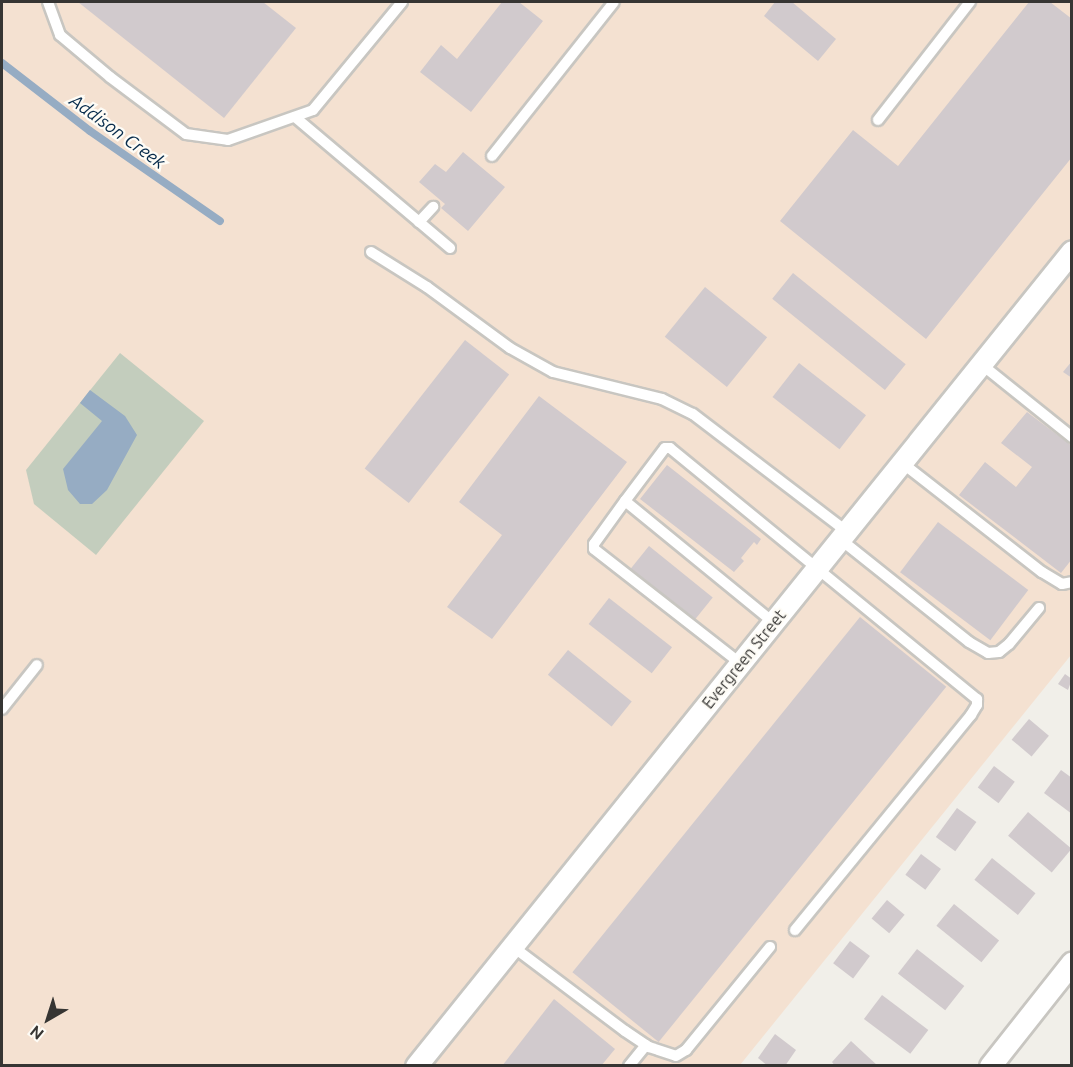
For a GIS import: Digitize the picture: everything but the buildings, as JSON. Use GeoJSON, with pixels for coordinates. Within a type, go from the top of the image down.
{"type":"FeatureCollection","features":[{"type":"Feature","properties":{"kind":"street","name":"Evergreen Street"},"geometry":{"type":"LineString","coordinates":[[416,1065],[1071,251]]}},
{"type":"Feature","properties":{"kind":"street"},"geometry":{"type":"LineString","coordinates":[[990,1065],[1071,962]]}},
{"type":"Feature","properties":{"kind":"lane"},"geometry":{"type":"LineString","coordinates":[[48,2],[60,35],[110,77],[186,134],[228,140],[313,110],[402,2]]}},
{"type":"Feature","properties":{"kind":"lane"},"geometry":{"type":"LineString","coordinates":[[492,156],[614,2]]}},
{"type":"Feature","properties":{"kind":"lane"},"geometry":{"type":"LineString","coordinates":[[878,120],[970,2]]}},
{"type":"Feature","properties":{"kind":"lane"},"geometry":{"type":"LineString","coordinates":[[295,117],[450,248]]}},
{"type":"Feature","properties":{"kind":"lane"},"geometry":{"type":"LineString","coordinates":[[419,222],[433,207]]}},
{"type":"Feature","properties":{"kind":"lane"},"geometry":{"type":"LineString","coordinates":[[371,252],[427,287],[510,348],[553,372],[662,399],[693,414],[843,535],[969,642],[988,653],[999,652],[1009,644],[1039,608]]}},
{"type":"Feature","properties":{"kind":"lane"},"geometry":{"type":"LineString","coordinates":[[981,364],[1071,437]]}},
{"type":"Feature","properties":{"kind":"lane"},"geometry":{"type":"LineString","coordinates":[[740,663],[594,549],[594,544],[664,448],[670,448],[977,699],[977,705],[795,930]]}},
{"type":"Feature","properties":{"kind":"lane"},"geometry":{"type":"LineString","coordinates":[[901,462],[1042,572],[1062,584],[1071,582]]}},
{"type":"Feature","properties":{"kind":"lane"},"geometry":{"type":"LineString","coordinates":[[625,501],[773,622]]}},
{"type":"Feature","properties":{"kind":"lane"},"geometry":{"type":"LineString","coordinates":[[2,709],[37,665]]}},
{"type":"Feature","properties":{"kind":"lane"},"geometry":{"type":"LineString","coordinates":[[512,946],[646,1045],[676,1056],[686,1050],[770,947]]}},
{"type":"Feature","properties":{"kind":"lane"},"geometry":{"type":"LineString","coordinates":[[628,1065],[646,1045]]}},
{"type":"Feature","properties":{"kind":"shaded area"},"geometry":{"type":"Polygon","coordinates":[[[2,2],[1071,2],[1071,655],[740,1065],[2,1066],[2,2]]]}},
{"type":"Feature","properties":{"kind":"green space"},"geometry":{"type":"Polygon","coordinates":[[[120,353],[204,421],[96,555],[34,504],[26,470],[120,353]]]}},
{"type":"Feature","properties":{"kind":"water"},"geometry":{"type":"Polygon","coordinates":[[[90,390],[125,416],[137,435],[107,490],[92,504],[80,504],[68,490],[63,469],[102,421],[80,403],[90,390]]]}},
{"type":"Feature","properties":{"kind":"waterway","name":"Addison Creek"},"geometry":{"type":"LineString","coordinates":[[2,63],[90,131],[220,221]]}}]}
